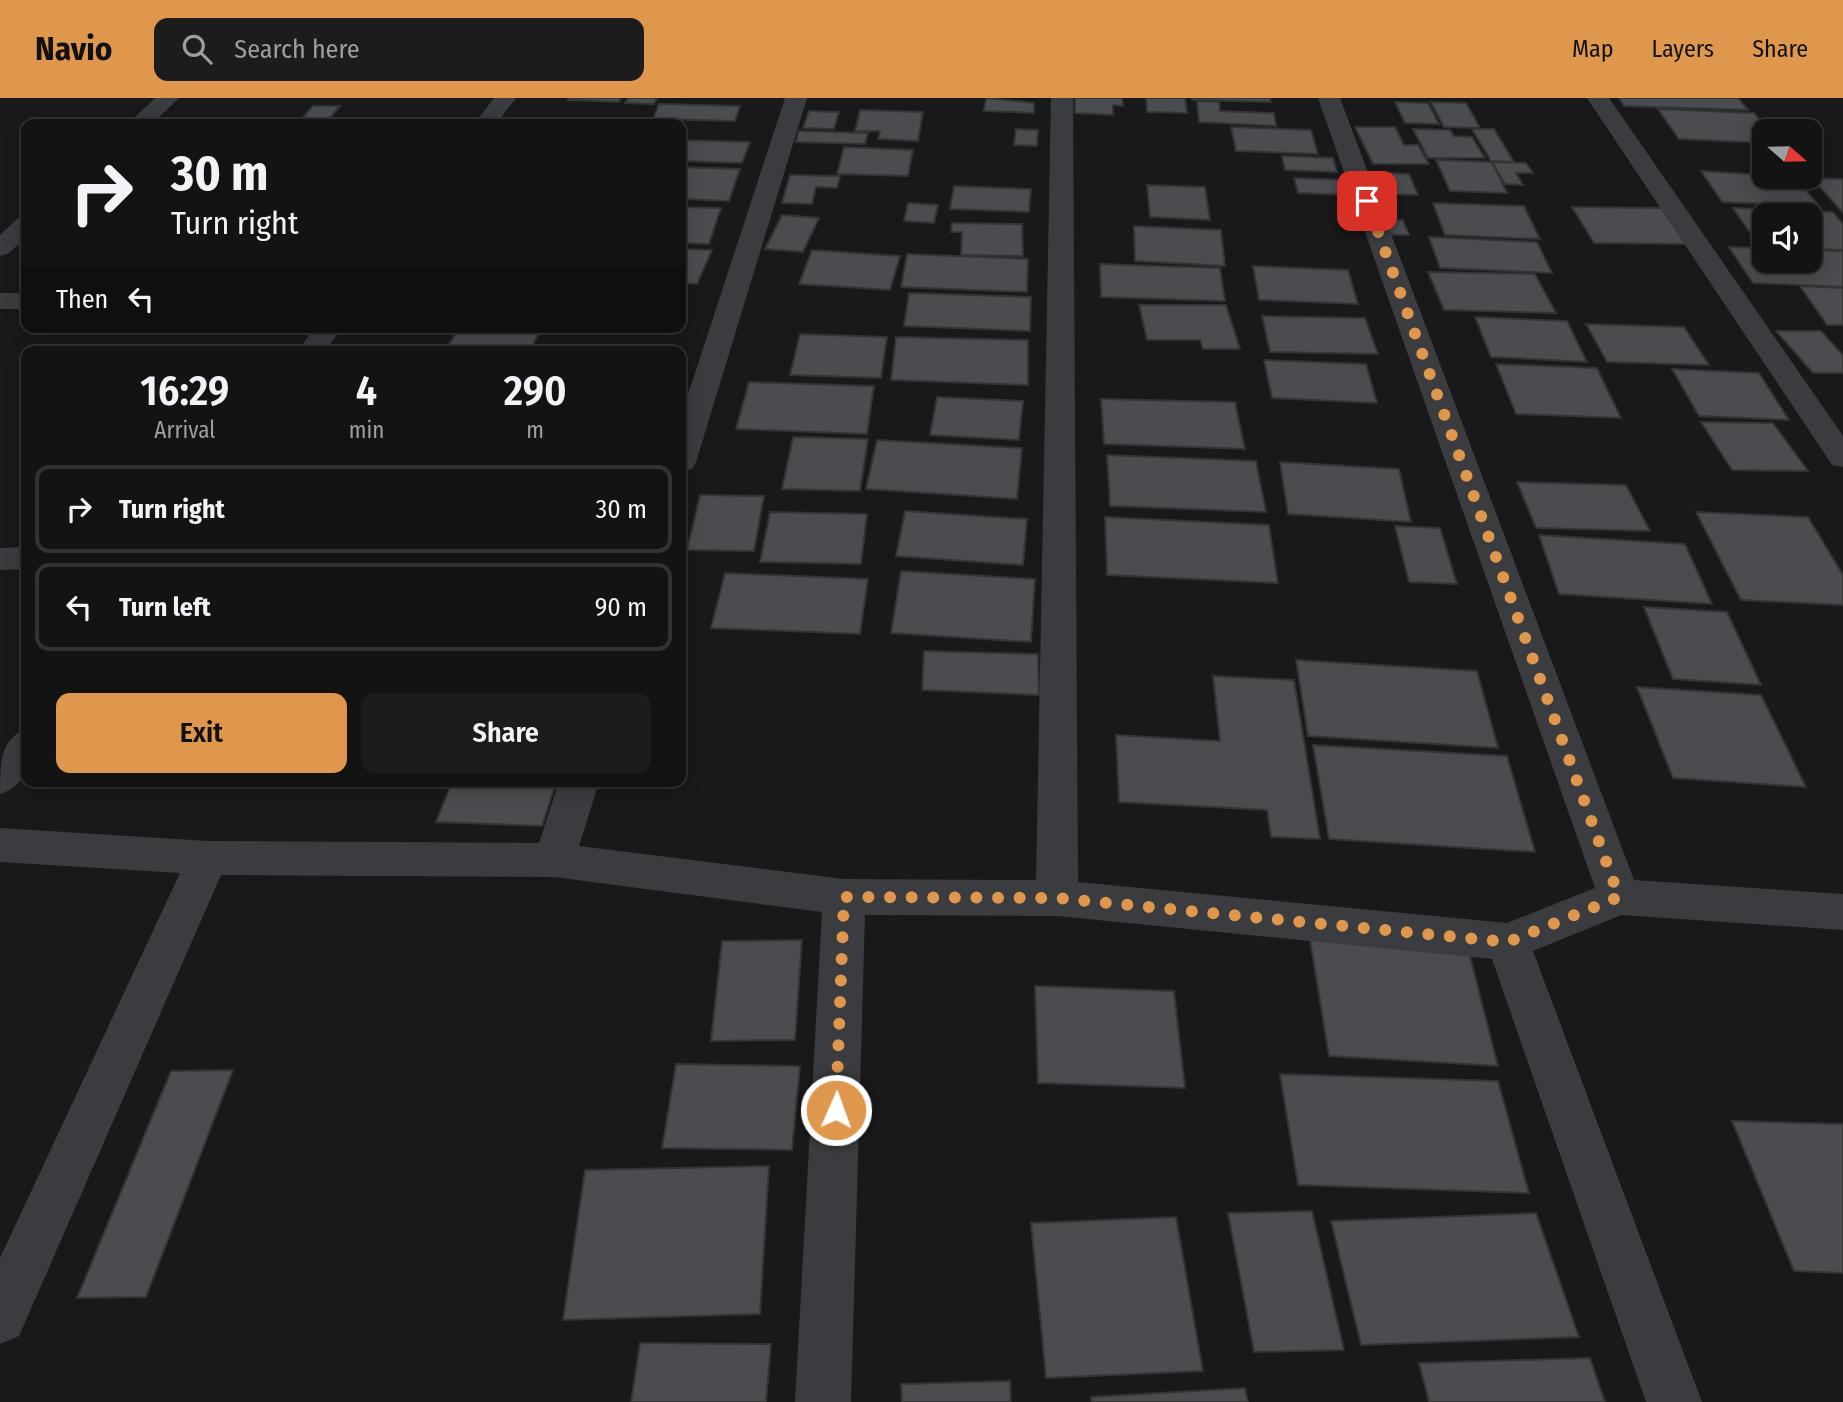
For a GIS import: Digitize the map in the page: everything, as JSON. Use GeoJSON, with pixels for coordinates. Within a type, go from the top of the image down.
{"type":"FeatureCollection","features":[{"type":"Feature","properties":{"kind":"street"},"geometry":{"type":"LineString","coordinates":[[145,119],[168,98]]}},
{"type":"Feature","properties":{"kind":"street"},"geometry":{"type":"LineString","coordinates":[[489,119],[505,98]]}},
{"type":"Feature","properties":{"kind":"street"},"geometry":{"type":"LineString","coordinates":[[686,445],[796,98]]}},
{"type":"Feature","properties":{"kind":"street"},"geometry":{"type":"LineString","coordinates":[[1057,898],[1062,98]]}},
{"type":"Feature","properties":{"kind":"street"},"geometry":{"type":"LineString","coordinates":[[1329,98],[1619,897]]}},
{"type":"Feature","properties":{"kind":"street"},"geometry":{"type":"LineString","coordinates":[[1598,98],[1843,458]]}},
{"type":"Feature","properties":{"kind":"street"},"geometry":{"type":"LineString","coordinates":[[0,248],[21,229]]}},
{"type":"Feature","properties":{"kind":"street"},"geometry":{"type":"LineString","coordinates":[[0,301],[21,301]]}},
{"type":"Feature","properties":{"kind":"street"},"geometry":{"type":"LineString","coordinates":[[0,559],[21,558]]}},
{"type":"Feature","properties":{"kind":"street"},"geometry":{"type":"LineString","coordinates":[[0,779],[21,750]]}},
{"type":"Feature","properties":{"kind":"street"},"geometry":{"type":"LineString","coordinates":[[554,860],[577,787]]}},
{"type":"Feature","properties":{"kind":"street"},"geometry":{"type":"LineString","coordinates":[[0,845],[208,858],[554,860],[844,897],[1057,898],[1508,942],[1619,897],[1843,912]]}},
{"type":"Feature","properties":{"kind":"street"},"geometry":{"type":"LineString","coordinates":[[0,1317],[208,858]]}},
{"type":"Feature","properties":{"kind":"street"},"geometry":{"type":"LineString","coordinates":[[823,1402],[844,897]]}},
{"type":"Feature","properties":{"kind":"street"},"geometry":{"type":"LineString","coordinates":[[1508,942],[1674,1402]]}},
{"type":"Feature","properties":{"kind":"building"},"geometry":{"type":"Polygon","coordinates":[[[621,98],[619,102],[568,100],[621,98]]]}},
{"type":"Feature","properties":{"kind":"building"},"geometry":{"type":"Polygon","coordinates":[[[628,98],[657,98],[654,104],[625,103],[628,98]]]}},
{"type":"Feature","properties":{"kind":"building"},"geometry":{"type":"Polygon","coordinates":[[[986,98],[1034,103],[1034,113],[984,111],[986,98]]]}},
{"type":"Feature","properties":{"kind":"building"},"geometry":{"type":"Polygon","coordinates":[[[1075,98],[1122,98],[1123,106],[1113,105],[1113,115],[1075,113],[1075,98]]]}},
{"type":"Feature","properties":{"kind":"building"},"geometry":{"type":"Polygon","coordinates":[[[1146,98],[1185,98],[1187,113],[1147,112],[1146,98]]]}},
{"type":"Feature","properties":{"kind":"building"},"geometry":{"type":"Polygon","coordinates":[[[1270,98],[1271,102],[1192,100],[1270,98]]]}},
{"type":"Feature","properties":{"kind":"building"},"geometry":{"type":"Polygon","coordinates":[[[1619,98],[1738,98],[1748,110],[1624,106],[1619,98]]]}},
{"type":"Feature","properties":{"kind":"building"},"geometry":{"type":"Polygon","coordinates":[[[1197,101],[1219,102],[1220,111],[1274,113],[1276,126],[1199,122],[1197,101]]]}},
{"type":"Feature","properties":{"kind":"building"},"geometry":{"type":"Polygon","coordinates":[[[1395,102],[1428,103],[1439,124],[1405,123],[1395,102]]]}},
{"type":"Feature","properties":{"kind":"building"},"geometry":{"type":"Polygon","coordinates":[[[1431,102],[1466,103],[1480,128],[1444,127],[1431,102]]]}},
{"type":"Feature","properties":{"kind":"building"},"geometry":{"type":"Polygon","coordinates":[[[659,104],[740,106],[735,121],[653,119],[659,104]]]}},
{"type":"Feature","properties":{"kind":"building"},"geometry":{"type":"Polygon","coordinates":[[[313,106],[340,106],[329,119],[301,119],[313,106]]]}},
{"type":"Feature","properties":{"kind":"building"},"geometry":{"type":"Polygon","coordinates":[[[1658,109],[1754,113],[1759,119],[1752,119],[1752,142],[1679,139],[1658,109]]]}},
{"type":"Feature","properties":{"kind":"building"},"geometry":{"type":"Polygon","coordinates":[[[860,110],[923,112],[918,141],[878,139],[880,131],[855,131],[860,110]]]}},
{"type":"Feature","properties":{"kind":"building"},"geometry":{"type":"Polygon","coordinates":[[[809,111],[839,112],[834,129],[803,128],[809,111]]]}},
{"type":"Feature","properties":{"kind":"building"},"geometry":{"type":"Polygon","coordinates":[[[1231,127],[1311,130],[1318,154],[1236,151],[1231,127]]]}},
{"type":"Feature","properties":{"kind":"building"},"geometry":{"type":"Polygon","coordinates":[[[1355,127],[1395,127],[1404,145],[1418,145],[1429,164],[1373,164],[1355,127]]]}},
{"type":"Feature","properties":{"kind":"building"},"geometry":{"type":"Polygon","coordinates":[[[1016,129],[1038,130],[1037,146],[1014,145],[1016,129]]]}},
{"type":"Feature","properties":{"kind":"building"},"geometry":{"type":"Polygon","coordinates":[[[1413,129],[1450,130],[1454,136],[1472,137],[1485,158],[1428,158],[1413,129]]]}},
{"type":"Feature","properties":{"kind":"building"},"geometry":{"type":"Polygon","coordinates":[[[1472,129],[1494,129],[1514,162],[1491,161],[1472,129]]]}},
{"type":"Feature","properties":{"kind":"building"},"geometry":{"type":"Polygon","coordinates":[[[799,131],[868,133],[865,144],[796,142],[799,131]]]}},
{"type":"Feature","properties":{"kind":"building"},"geometry":{"type":"Polygon","coordinates":[[[686,140],[750,142],[742,163],[686,161],[686,140]]]}},
{"type":"Feature","properties":{"kind":"building"},"geometry":{"type":"Polygon","coordinates":[[[844,147],[913,150],[908,176],[837,174],[844,147]]]}},
{"type":"Feature","properties":{"kind":"building"},"geometry":{"type":"Polygon","coordinates":[[[1282,156],[1333,158],[1337,172],[1285,170],[1282,156]]]}},
{"type":"Feature","properties":{"kind":"building"},"geometry":{"type":"Polygon","coordinates":[[[1436,160],[1492,162],[1507,193],[1450,191],[1436,160]]]}},
{"type":"Feature","properties":{"kind":"building"},"geometry":{"type":"Polygon","coordinates":[[[1492,162],[1526,163],[1533,173],[1516,173],[1523,185],[1505,184],[1492,162]]]}},
{"type":"Feature","properties":{"kind":"building"},"geometry":{"type":"Polygon","coordinates":[[[686,167],[740,169],[729,201],[686,199],[686,167]]]}},
{"type":"Feature","properties":{"kind":"building"},"geometry":{"type":"Polygon","coordinates":[[[1701,171],[1752,174],[1752,189],[1805,189],[1817,203],[1752,203],[1722,202],[1701,171]]]}},
{"type":"Feature","properties":{"kind":"building"},"geometry":{"type":"Polygon","coordinates":[[[1367,172],[1409,174],[1418,195],[1374,194],[1367,172]]]}},
{"type":"Feature","properties":{"kind":"building"},"geometry":{"type":"Polygon","coordinates":[[[790,175],[840,176],[837,188],[816,187],[812,204],[782,203],[790,175]]]}},
{"type":"Feature","properties":{"kind":"building"},"geometry":{"type":"Polygon","coordinates":[[[1294,178],[1345,180],[1350,195],[1298,193],[1294,178]]]}},
{"type":"Feature","properties":{"kind":"building"},"geometry":{"type":"Polygon","coordinates":[[[1822,178],[1843,179],[1843,213],[1822,189],[1822,178]]]}},
{"type":"Feature","properties":{"kind":"building"},"geometry":{"type":"Polygon","coordinates":[[[1147,185],[1205,187],[1210,220],[1150,217],[1147,185]]]}},
{"type":"Feature","properties":{"kind":"building"},"geometry":{"type":"Polygon","coordinates":[[[954,186],[1031,189],[1029,212],[950,209],[954,186]]]}},
{"type":"Feature","properties":{"kind":"building"},"geometry":{"type":"Polygon","coordinates":[[[1374,197],[1388,197],[1397,217],[1382,216],[1374,197]]]}},
{"type":"Feature","properties":{"kind":"building"},"geometry":{"type":"Polygon","coordinates":[[[908,203],[938,205],[934,223],[904,221],[908,203]]]}},
{"type":"Feature","properties":{"kind":"building"},"geometry":{"type":"Polygon","coordinates":[[[1433,203],[1524,206],[1540,239],[1445,235],[1433,203]]]}},
{"type":"Feature","properties":{"kind":"building"},"geometry":{"type":"Polygon","coordinates":[[[686,207],[721,208],[709,244],[686,243],[686,207]]]}},
{"type":"Feature","properties":{"kind":"building"},"geometry":{"type":"Polygon","coordinates":[[[1572,207],[1661,208],[1687,244],[1594,243],[1572,207]]]}},
{"type":"Feature","properties":{"kind":"building"},"geometry":{"type":"Polygon","coordinates":[[[1733,208],[1752,209],[1752,235],[1733,208]]]}},
{"type":"Feature","properties":{"kind":"building"},"geometry":{"type":"Polygon","coordinates":[[[1822,212],[1833,212],[1843,224],[1843,250],[1822,249],[1822,212]]]}},
{"type":"Feature","properties":{"kind":"building"},"geometry":{"type":"Polygon","coordinates":[[[782,215],[819,218],[803,252],[765,249],[782,215]]]}},
{"type":"Feature","properties":{"kind":"building"},"geometry":{"type":"Polygon","coordinates":[[[1383,220],[1403,220],[1409,235],[1389,235],[1383,220]]]}},
{"type":"Feature","properties":{"kind":"building"},"geometry":{"type":"Polygon","coordinates":[[[952,223],[1022,224],[1023,256],[961,255],[962,232],[951,232],[952,223]]]}},
{"type":"Feature","properties":{"kind":"building"},"geometry":{"type":"Polygon","coordinates":[[[1134,226],[1221,230],[1225,266],[1135,261],[1134,226]]]}},
{"type":"Feature","properties":{"kind":"building"},"geometry":{"type":"Polygon","coordinates":[[[1429,237],[1537,242],[1552,273],[1440,268],[1429,237]]]}},
{"type":"Feature","properties":{"kind":"building"},"geometry":{"type":"Polygon","coordinates":[[[1729,247],[1752,248],[1752,273],[1822,273],[1822,250],[1843,251],[1843,287],[1753,283],[1729,247]]]}},
{"type":"Feature","properties":{"kind":"building"},"geometry":{"type":"Polygon","coordinates":[[[686,249],[712,250],[697,284],[686,283],[686,249]]]}},
{"type":"Feature","properties":{"kind":"building"},"geometry":{"type":"Polygon","coordinates":[[[812,250],[900,256],[890,290],[799,284],[812,250]]]}},
{"type":"Feature","properties":{"kind":"building"},"geometry":{"type":"Polygon","coordinates":[[[907,254],[1028,259],[1027,292],[901,287],[907,254]]]}},
{"type":"Feature","properties":{"kind":"building"},"geometry":{"type":"Polygon","coordinates":[[[1100,264],[1220,268],[1225,301],[1101,297],[1100,264]]]}},
{"type":"Feature","properties":{"kind":"building"},"geometry":{"type":"Polygon","coordinates":[[[1253,266],[1348,270],[1358,304],[1259,300],[1253,266]]]}},
{"type":"Feature","properties":{"kind":"building"},"geometry":{"type":"Polygon","coordinates":[[[1428,272],[1535,274],[1556,313],[1444,310],[1428,272]]]}},
{"type":"Feature","properties":{"kind":"building"},"geometry":{"type":"Polygon","coordinates":[[[1800,286],[1843,288],[1843,325],[1827,325],[1800,286]]]}},
{"type":"Feature","properties":{"kind":"building"},"geometry":{"type":"Polygon","coordinates":[[[909,293],[1031,297],[1030,331],[904,326],[909,293]]]}},
{"type":"Feature","properties":{"kind":"building"},"geometry":{"type":"Polygon","coordinates":[[[1139,305],[1226,305],[1240,349],[1203,349],[1200,340],[1147,340],[1139,305]]]}},
{"type":"Feature","properties":{"kind":"building"},"geometry":{"type":"Polygon","coordinates":[[[1262,316],[1365,318],[1378,354],[1270,352],[1262,316]]]}},
{"type":"Feature","properties":{"kind":"building"},"geometry":{"type":"Polygon","coordinates":[[[1475,317],[1567,321],[1587,362],[1491,357],[1475,317]]]}},
{"type":"Feature","properties":{"kind":"building"},"geometry":{"type":"Polygon","coordinates":[[[1586,324],[1684,327],[1709,365],[1607,362],[1586,324]]]}},
{"type":"Feature","properties":{"kind":"building"},"geometry":{"type":"Polygon","coordinates":[[[1776,331],[1821,331],[1843,355],[1843,373],[1813,373],[1776,331]]]}},
{"type":"Feature","properties":{"kind":"building"},"geometry":{"type":"Polygon","coordinates":[[[456,333],[539,333],[532,346],[448,346],[456,333]]]}},
{"type":"Feature","properties":{"kind":"building"},"geometry":{"type":"Polygon","coordinates":[[[800,334],[887,337],[881,378],[790,375],[800,334]]]}},
{"type":"Feature","properties":{"kind":"building"},"geometry":{"type":"Polygon","coordinates":[[[896,337],[1028,340],[1028,385],[891,380],[896,337]]]}},
{"type":"Feature","properties":{"kind":"building"},"geometry":{"type":"Polygon","coordinates":[[[1264,360],[1366,364],[1377,403],[1272,398],[1264,360]]]}},
{"type":"Feature","properties":{"kind":"building"},"geometry":{"type":"Polygon","coordinates":[[[1496,364],[1597,368],[1621,418],[1516,414],[1496,364]]]}},
{"type":"Feature","properties":{"kind":"building"},"geometry":{"type":"Polygon","coordinates":[[[1672,369],[1759,373],[1789,420],[1699,416],[1672,369]]]}},
{"type":"Feature","properties":{"kind":"building"},"geometry":{"type":"Polygon","coordinates":[[[749,382],[874,386],[867,434],[736,429],[749,382]]]}},
{"type":"Feature","properties":{"kind":"building"},"geometry":{"type":"Polygon","coordinates":[[[937,397],[1023,401],[1019,440],[930,435],[937,397]]]}},
{"type":"Feature","properties":{"kind":"building"},"geometry":{"type":"Polygon","coordinates":[[[1101,399],[1235,402],[1245,449],[1104,444],[1101,399]]]}},
{"type":"Feature","properties":{"kind":"building"},"geometry":{"type":"Polygon","coordinates":[[[1701,422],[1773,423],[1808,471],[1732,470],[1701,422]]]}},
{"type":"Feature","properties":{"kind":"building"},"geometry":{"type":"Polygon","coordinates":[[[793,437],[868,439],[860,491],[782,489],[793,437]]]}},
{"type":"Feature","properties":{"kind":"building"},"geometry":{"type":"Polygon","coordinates":[[[877,440],[1022,448],[1017,499],[866,489],[877,440]]]}},
{"type":"Feature","properties":{"kind":"building"},"geometry":{"type":"Polygon","coordinates":[[[1107,455],[1256,461],[1266,512],[1110,506],[1107,455]]]}},
{"type":"Feature","properties":{"kind":"building"},"geometry":{"type":"Polygon","coordinates":[[[1280,462],[1399,469],[1411,522],[1288,514],[1280,462]]]}},
{"type":"Feature","properties":{"kind":"building"},"geometry":{"type":"Polygon","coordinates":[[[1517,482],[1626,485],[1650,531],[1536,528],[1517,482]]]}},
{"type":"Feature","properties":{"kind":"building"},"geometry":{"type":"Polygon","coordinates":[[[700,495],[764,496],[754,551],[687,550],[700,495]]]}},
{"type":"Feature","properties":{"kind":"building"},"geometry":{"type":"Polygon","coordinates":[[[905,511],[1027,519],[1023,565],[896,556],[905,511]]]}},
{"type":"Feature","properties":{"kind":"building"},"geometry":{"type":"Polygon","coordinates":[[[770,512],[867,514],[861,564],[760,562],[770,512]]]}},
{"type":"Feature","properties":{"kind":"building"},"geometry":{"type":"Polygon","coordinates":[[[1696,512],[1808,517],[1843,575],[1843,605],[1741,600],[1696,512]]]}},
{"type":"Feature","properties":{"kind":"building"},"geometry":{"type":"Polygon","coordinates":[[[1105,517],[1269,525],[1278,583],[1107,575],[1105,517]]]}},
{"type":"Feature","properties":{"kind":"building"},"geometry":{"type":"Polygon","coordinates":[[[1395,526],[1440,528],[1457,584],[1409,582],[1395,526]]]}},
{"type":"Feature","properties":{"kind":"building"},"geometry":{"type":"Polygon","coordinates":[[[1539,535],[1685,544],[1712,604],[1559,594],[1539,535]]]}},
{"type":"Feature","properties":{"kind":"building"},"geometry":{"type":"Polygon","coordinates":[[[901,571],[1035,579],[1031,642],[891,633],[901,571]]]}},
{"type":"Feature","properties":{"kind":"building"},"geometry":{"type":"Polygon","coordinates":[[[725,573],[868,579],[860,634],[711,628],[725,573]]]}},
{"type":"Feature","properties":{"kind":"building"},"geometry":{"type":"Polygon","coordinates":[[[1644,607],[1727,612],[1761,685],[1673,679],[1644,607]]]}},
{"type":"Feature","properties":{"kind":"building"},"geometry":{"type":"Polygon","coordinates":[[[924,651],[1038,654],[1039,695],[922,690],[924,651]]]}},
{"type":"Feature","properties":{"kind":"building"},"geometry":{"type":"Polygon","coordinates":[[[1296,660],[1477,671],[1498,748],[1308,736],[1296,660]]]}},
{"type":"Feature","properties":{"kind":"building"},"geometry":{"type":"Polygon","coordinates":[[[1213,676],[1294,680],[1320,839],[1271,837],[1267,810],[1119,802],[1116,735],[1220,741],[1213,676]]]}},
{"type":"Feature","properties":{"kind":"building"},"geometry":{"type":"Polygon","coordinates":[[[1637,687],[1761,695],[1806,787],[1673,778],[1637,687]]]}},
{"type":"Feature","properties":{"kind":"building"},"geometry":{"type":"Polygon","coordinates":[[[1313,745],[1507,756],[1535,852],[1329,839],[1313,745]]]}},
{"type":"Feature","properties":{"kind":"building"},"geometry":{"type":"Polygon","coordinates":[[[450,787],[554,787],[542,826],[436,822],[450,787]]]}},
{"type":"Feature","properties":{"kind":"building"},"geometry":{"type":"Polygon","coordinates":[[[802,940],[795,1040],[711,1041],[722,941],[802,940]]]}},
{"type":"Feature","properties":{"kind":"building"},"geometry":{"type":"Polygon","coordinates":[[[1310,940],[1468,948],[1498,1066],[1329,1056],[1310,940]]]}},
{"type":"Feature","properties":{"kind":"building"},"geometry":{"type":"Polygon","coordinates":[[[1035,986],[1174,991],[1185,1088],[1038,1083],[1035,986]]]}},
{"type":"Feature","properties":{"kind":"building"},"geometry":{"type":"Polygon","coordinates":[[[676,1064],[800,1066],[792,1150],[662,1148],[676,1064]]]}},
{"type":"Feature","properties":{"kind":"building"},"geometry":{"type":"Polygon","coordinates":[[[233,1070],[146,1297],[77,1298],[171,1071],[233,1070]]]}},
{"type":"Feature","properties":{"kind":"building"},"geometry":{"type":"Polygon","coordinates":[[[1280,1074],[1498,1081],[1529,1193],[1298,1185],[1280,1074]]]}},
{"type":"Feature","properties":{"kind":"building"},"geometry":{"type":"Polygon","coordinates":[[[1732,1121],[1843,1124],[1843,1273],[1794,1271],[1732,1121]]]}},
{"type":"Feature","properties":{"kind":"building"},"geometry":{"type":"Polygon","coordinates":[[[769,1166],[760,1314],[563,1320],[585,1170],[769,1166]]]}},
{"type":"Feature","properties":{"kind":"building"},"geometry":{"type":"Polygon","coordinates":[[[1312,1211],[1344,1350],[1254,1352],[1228,1213],[1312,1211]]]}},
{"type":"Feature","properties":{"kind":"building"},"geometry":{"type":"Polygon","coordinates":[[[1536,1213],[1579,1337],[1361,1345],[1331,1221],[1536,1213]]]}},
{"type":"Feature","properties":{"kind":"building"},"geometry":{"type":"Polygon","coordinates":[[[1176,1217],[1203,1371],[1046,1378],[1031,1223],[1176,1217]]]}},
{"type":"Feature","properties":{"kind":"building"},"geometry":{"type":"Polygon","coordinates":[[[640,1343],[771,1344],[766,1402],[631,1402],[640,1343]]]}},
{"type":"Feature","properties":{"kind":"building"},"geometry":{"type":"Polygon","coordinates":[[[1590,1358],[1605,1402],[1429,1402],[1419,1363],[1590,1358]]]}},
{"type":"Feature","properties":{"kind":"building"},"geometry":{"type":"Polygon","coordinates":[[[1010,1381],[1011,1402],[902,1402],[901,1384],[1010,1381]]]}},
{"type":"Feature","properties":{"kind":"building"},"geometry":{"type":"Polygon","coordinates":[[[1245,1388],[1248,1402],[1092,1402],[1091,1397],[1245,1388]]]}},
{"type":"Feature","properties":{"kind":"route"},"geometry":{"type":"LineString","coordinates":[[836,1110],[844,897],[1057,898],[1508,942],[1619,897],[1367,201]]}}]}
